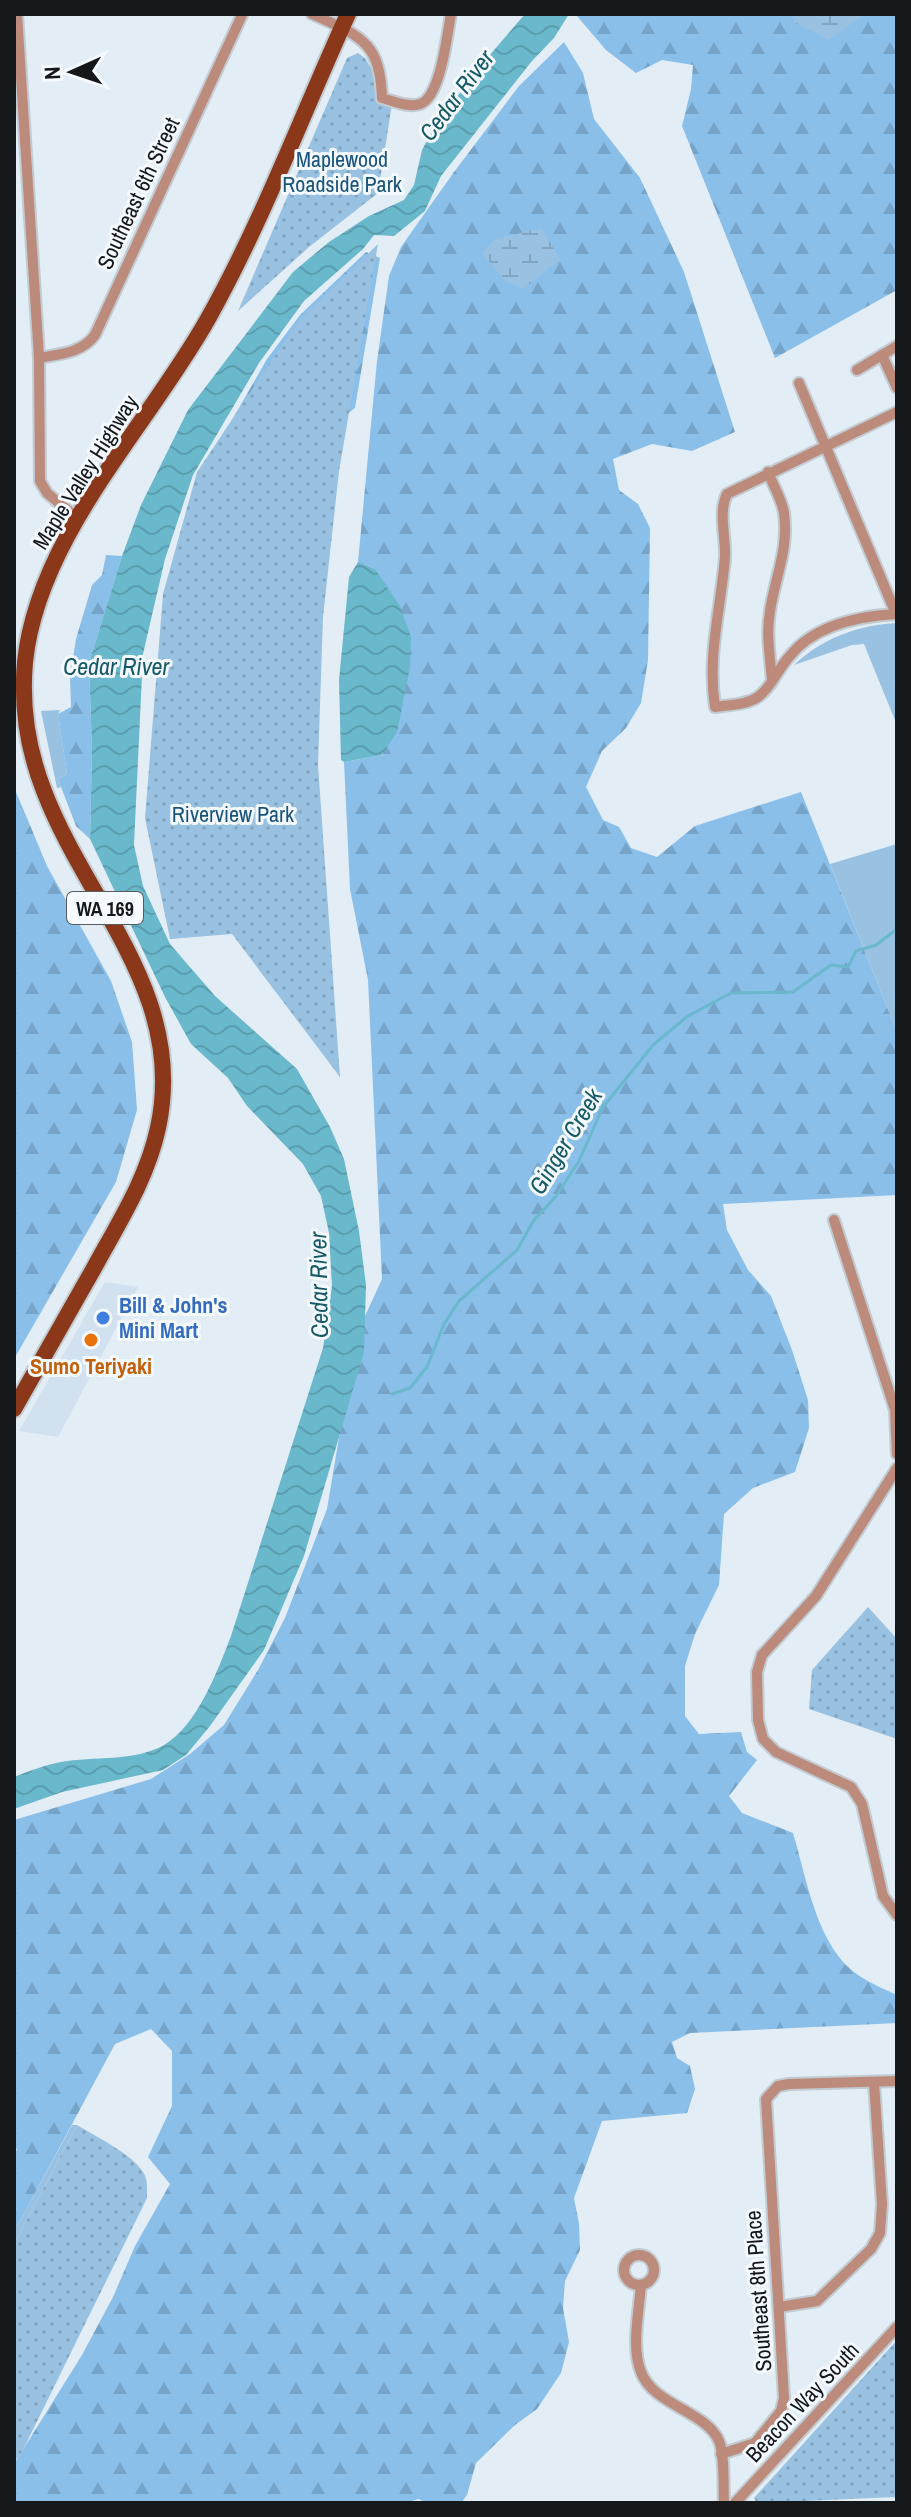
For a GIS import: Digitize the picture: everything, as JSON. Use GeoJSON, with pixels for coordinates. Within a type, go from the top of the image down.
{"type":"FeatureCollection","features":[{"type":"Feature","properties":{"kind":"main road","name":"Maple Valley Highway"},"geometry":{"type":"LineString","coordinates":[[14,1409],[136,1193],[152,1151],[163,1100],[159,1036],[141,976],[45,795],[36,768],[26,723],[24,686],[29,636],[44,584],[78,519],[207,321],[239,259],[345,21]]}},
{"type":"Feature","properties":{"kind":"street"},"geometry":{"type":"LineString","coordinates":[[17,14],[39,358],[40,481],[47,493],[78,519]]}},
{"type":"Feature","properties":{"kind":"street","name":"Southeast 6th Street"},"geometry":{"type":"LineString","coordinates":[[39,358],[77,350],[88,344],[95,335],[242,14]]}},
{"type":"Feature","properties":{"kind":"street"},"geometry":{"type":"LineString","coordinates":[[312,14],[345,21],[363,40],[377,59],[382,98],[418,105],[430,98],[436,85],[451,14]]}},
{"type":"Feature","properties":{"kind":"street"},"geometry":{"type":"LineString","coordinates":[[857,370],[897,346]]}},
{"type":"Feature","properties":{"kind":"street"},"geometry":{"type":"LineString","coordinates":[[882,355],[897,388]]}},
{"type":"Feature","properties":{"kind":"street"},"geometry":{"type":"LineString","coordinates":[[799,383],[825,446],[897,614],[863,618],[822,630],[791,653],[755,699],[715,707],[711,681],[713,635],[725,556],[723,503],[727,494],[768,472],[825,446],[897,412]]}},
{"type":"Feature","properties":{"kind":"street"},"geometry":{"type":"LineString","coordinates":[[768,472],[784,511],[781,571],[769,622],[772,680]]}},
{"type":"Feature","properties":{"kind":"street"},"geometry":{"type":"LineString","coordinates":[[834,1220],[895,1410],[897,1454]]}},
{"type":"Feature","properties":{"kind":"street"},"geometry":{"type":"LineString","coordinates":[[897,1468],[816,1596],[762,1655],[757,1672],[758,1720],[763,1739],[776,1752],[851,1787],[862,1804],[883,1896],[897,1915]]}},
{"type":"Feature","properties":{"kind":"street"},"geometry":{"type":"LineString","coordinates":[[779,2307],[817,2301],[871,2249],[880,2233],[882,2204],[874,2082],[897,2081]]}},
{"type":"Feature","properties":{"kind":"street","name":"Southeast 8th Place"},"geometry":{"type":"LineString","coordinates":[[721,2454],[748,2448],[755,2443],[781,2411],[784,2386],[766,2099],[778,2086],[789,2084],[874,2082]]}},
{"type":"Feature","properties":{"kind":"street"},"geometry":{"type":"LineString","coordinates":[[641,2285],[637,2351],[641,2372],[653,2391],[713,2433],[720,2442],[724,2503]]}},
{"type":"Feature","properties":{"kind":"street","name":"Beacon Way South"},"geometry":{"type":"LineString","coordinates":[[735,2503],[897,2327]]}},
{"type":"Feature","properties":{"kind":"shaded area"},"geometry":{"type":"Polygon","coordinates":[[[105,1282],[138,1287],[58,1437],[19,1431],[105,1282]]]}},
{"type":"Feature","properties":{"kind":"green space"},"geometry":{"type":"Polygon","coordinates":[[[578,14],[897,14],[897,290],[775,358],[682,126],[693,65],[662,60],[636,73],[606,50],[578,14]]]}},
{"type":"Feature","properties":{"kind":"green space"},"geometry":{"type":"Polygon","coordinates":[[[791,14],[865,14],[829,40],[795,23],[791,14]]]}},
{"type":"Feature","properties":{"kind":"green space"},"geometry":{"type":"Polygon","coordinates":[[[564,42],[583,73],[594,119],[640,178],[684,272],[735,432],[692,451],[652,444],[613,459],[619,490],[638,504],[650,528],[648,660],[641,703],[626,728],[602,751],[586,787],[603,820],[619,827],[631,848],[657,857],[695,826],[801,792],[897,1032],[897,1195],[723,1204],[727,1230],[748,1270],[771,1296],[792,1350],[808,1400],[809,1428],[795,1472],[753,1488],[724,1514],[719,1585],[695,1634],[685,1666],[685,1716],[699,1734],[741,1732],[747,1752],[757,1760],[729,1796],[742,1813],[793,1833],[811,1897],[830,1944],[851,1970],[897,1995],[897,2023],[690,2033],[672,2042],[677,2058],[690,2066],[695,2089],[687,2113],[602,2121],[574,2198],[580,2250],[565,2281],[563,2308],[569,2342],[561,2373],[537,2409],[515,2425],[476,2463],[467,2495],[461,2503],[428,2503],[418,2499],[406,2503],[14,2503],[14,2464],[82,2355],[113,2297],[135,2246],[170,2184],[148,2157],[172,2106],[172,2051],[151,2029],[115,2044],[14,2228],[14,2155],[17,2149],[14,2147],[14,1820],[151,1779],[190,1754],[224,1725],[285,1618],[327,1509],[356,1336],[382,1279],[368,980],[350,889],[344,762],[383,755],[375,569],[358,562],[377,361],[389,276],[401,247],[454,172],[519,86],[564,42]]]}},
{"type":"Feature","properties":{"kind":"green space","name":"Maplewood Roadside Park"},"geometry":{"type":"Polygon","coordinates":[[[358,53],[365,58],[392,104],[378,193],[309,247],[238,311],[347,58],[358,53]]]}},
{"type":"Feature","properties":{"kind":"green space"},"geometry":{"type":"Polygon","coordinates":[[[542,228],[560,260],[523,289],[504,280],[482,253],[495,239],[542,228]]]}},
{"type":"Feature","properties":{"kind":"green space","name":"Riverview Park"},"geometry":{"type":"Polygon","coordinates":[[[378,244],[339,471],[323,617],[318,765],[340,1077],[232,934],[170,939],[145,818],[163,594],[197,472],[298,321],[378,244]]]}},
{"type":"Feature","properties":{"kind":"green space"},"geometry":{"type":"Polygon","coordinates":[[[366,252],[380,258],[355,408],[336,422],[200,476],[267,359],[300,315],[366,252]]]}},
{"type":"Feature","properties":{"kind":"green space"},"geometry":{"type":"Polygon","coordinates":[[[106,555],[122,556],[89,663],[92,751],[90,839],[76,826],[58,779],[67,774],[58,714],[71,707],[70,676],[76,639],[92,585],[102,575],[106,555]]]}},
{"type":"Feature","properties":{"kind":"green space"},"geometry":{"type":"Polygon","coordinates":[[[897,623],[897,725],[864,644],[852,645],[794,665],[829,640],[855,630],[897,623]]]}},
{"type":"Feature","properties":{"kind":"green space"},"geometry":{"type":"Polygon","coordinates":[[[60,710],[58,714],[67,774],[58,779],[61,787],[57,788],[41,711],[60,710]]]}},
{"type":"Feature","properties":{"kind":"green space"},"geometry":{"type":"Polygon","coordinates":[[[14,787],[47,866],[111,981],[132,1042],[137,1110],[116,1182],[14,1359],[14,787]]]}},
{"type":"Feature","properties":{"kind":"green space"},"geometry":{"type":"Polygon","coordinates":[[[897,844],[897,1032],[830,864],[897,844]]]}},
{"type":"Feature","properties":{"kind":"green space"},"geometry":{"type":"Polygon","coordinates":[[[868,1607],[897,1639],[897,1739],[809,1709],[812,1670],[868,1607]]]}},
{"type":"Feature","properties":{"kind":"green space"},"geometry":{"type":"Polygon","coordinates":[[[72,2125],[77,2125],[14,2244],[14,2228],[72,2125]]]}},
{"type":"Feature","properties":{"kind":"green space"},"geometry":{"type":"Polygon","coordinates":[[[77,2125],[138,2165],[146,2178],[147,2198],[21,2454],[14,2462],[14,2244],[77,2125]]]}},
{"type":"Feature","properties":{"kind":"green space"},"geometry":{"type":"Polygon","coordinates":[[[897,2340],[897,2497],[757,2503],[754,2498],[897,2340]]]}},
{"type":"Feature","properties":{"kind":"water","name":"Cedar River"},"geometry":{"type":"Polygon","coordinates":[[[525,14],[569,14],[554,38],[532,61],[441,176],[425,211],[394,236],[374,235],[363,249],[304,301],[259,363],[193,475],[165,559],[143,654],[134,845],[143,886],[170,944],[215,996],[297,1069],[330,1127],[344,1159],[359,1231],[366,1285],[364,1352],[304,1556],[264,1650],[210,1726],[186,1755],[163,1770],[62,1792],[14,1809],[14,1777],[61,1762],[127,1756],[153,1750],[176,1736],[196,1711],[231,1636],[323,1348],[332,1286],[329,1233],[321,1196],[303,1164],[247,1106],[228,1078],[191,1044],[165,997],[90,839],[92,751],[89,663],[141,505],[188,410],[293,272],[329,242],[369,216],[404,200],[414,185],[422,150],[435,126],[525,14]]]}},
{"type":"Feature","properties":{"kind":"water"},"geometry":{"type":"Polygon","coordinates":[[[358,562],[375,569],[400,606],[411,637],[410,667],[397,732],[382,755],[344,762],[341,760],[339,680],[349,577],[358,562]]]}},
{"type":"Feature","properties":{"kind":"waterway","name":"Ginger Creek"},"geometry":{"type":"LineString","coordinates":[[392,1394],[410,1388],[427,1367],[444,1324],[459,1301],[517,1250],[534,1220],[556,1196],[579,1161],[603,1107],[654,1044],[688,1016],[731,993],[793,992],[831,965],[848,967],[856,951],[876,945],[897,929]]}},
{"type":"Feature","properties":{"kind":"place","name":"Bill & John's Mini Mart"},"geometry":{"type":"Point","coordinates":[103,1318]}},
{"type":"Feature","properties":{"kind":"place","name":"Sumo Teriyaki"},"geometry":{"type":"Point","coordinates":[91,1340]}}]}
